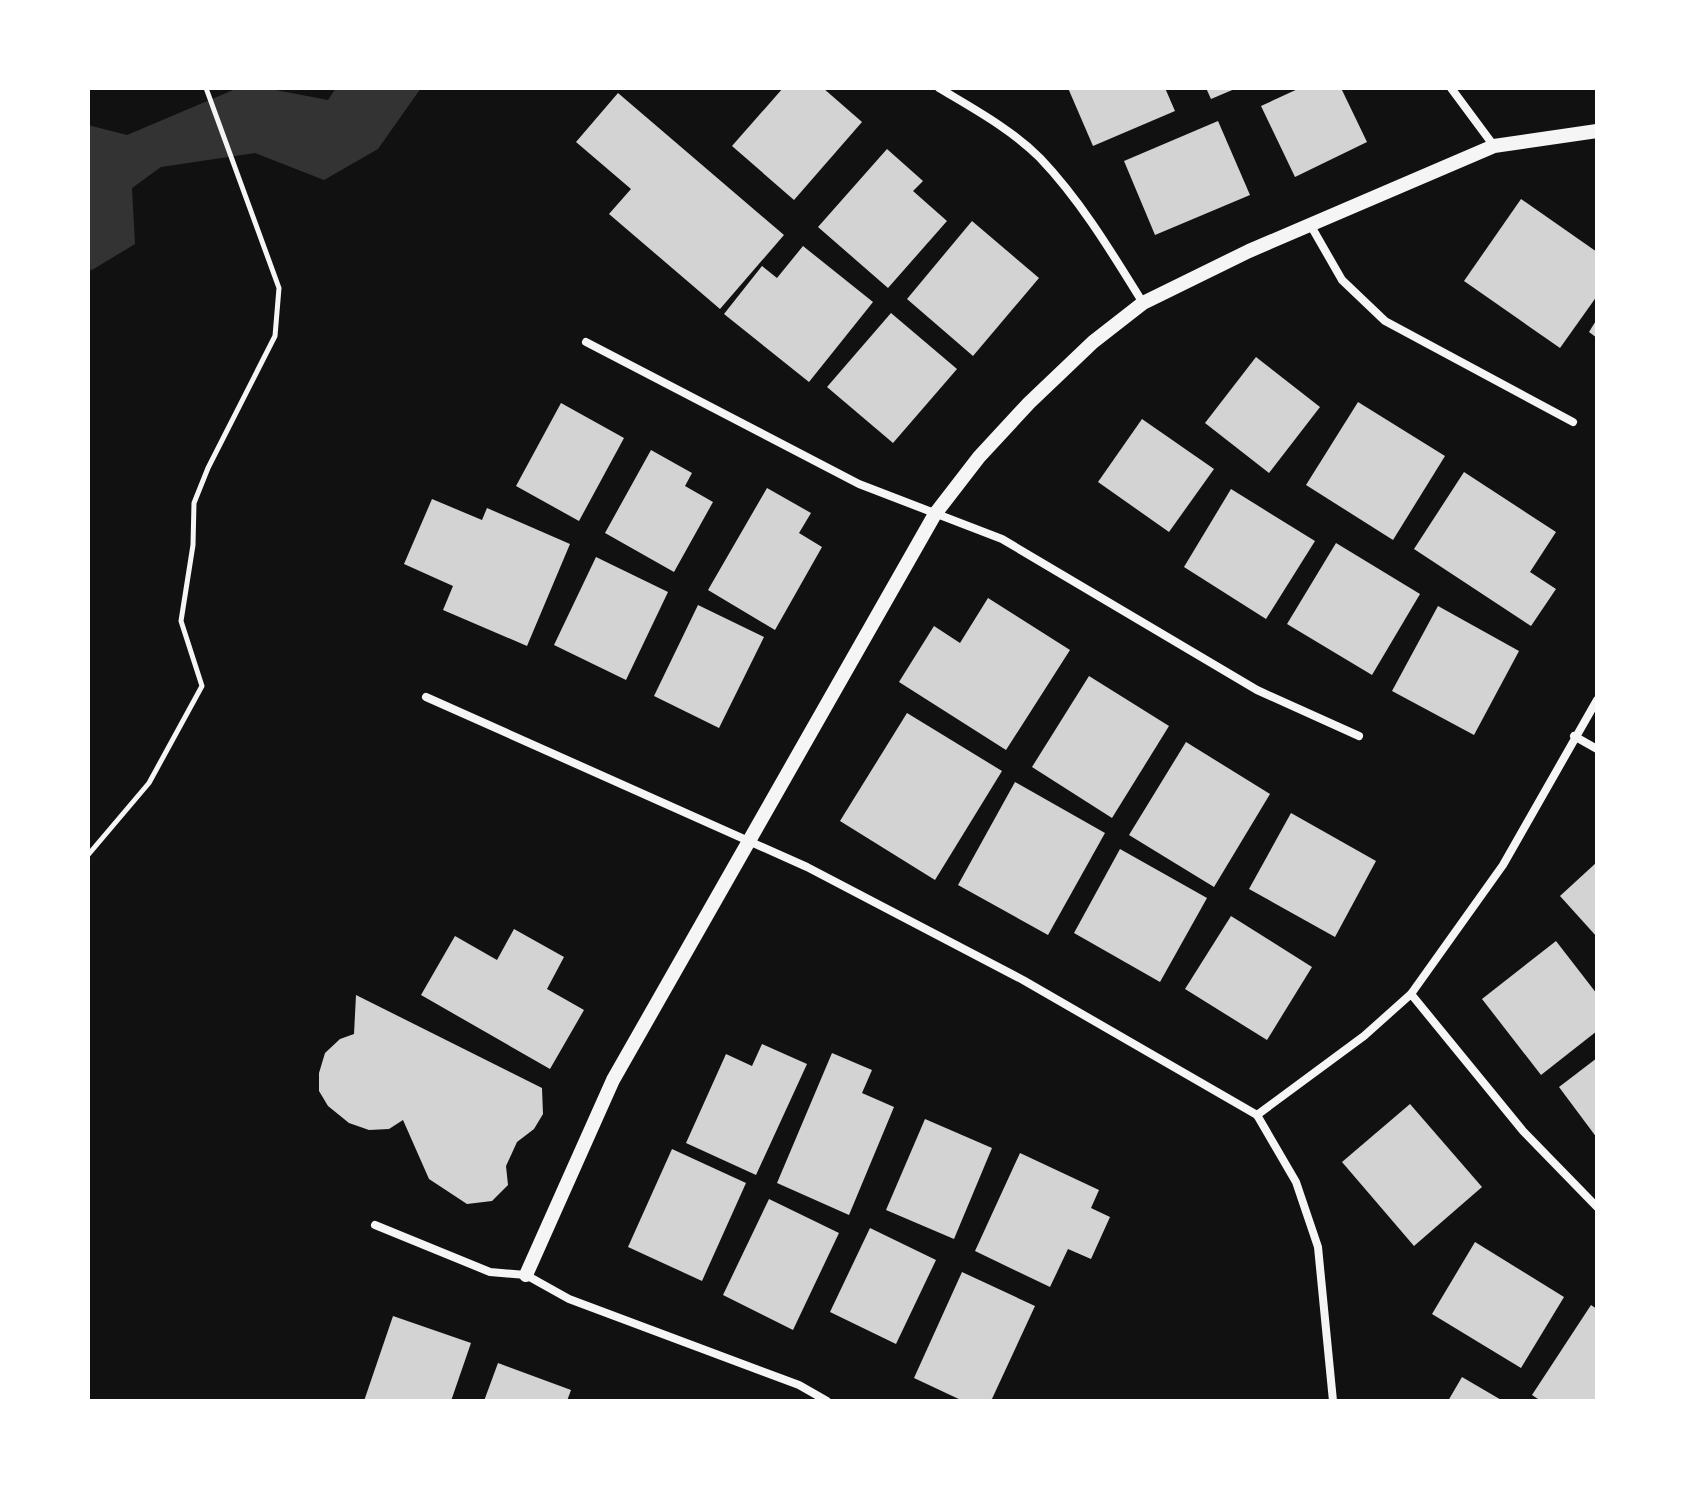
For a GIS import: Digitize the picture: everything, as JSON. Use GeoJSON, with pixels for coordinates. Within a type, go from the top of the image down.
{"type":"FeatureCollection","features":[{"type":"Feature","properties":{"kind":"street"},"geometry":{"type":"LineString","coordinates":[[939,88],[998,123],[1039,158],[1091,220],[1143,303]]}},
{"type":"Feature","properties":{"kind":"street"},"geometry":{"type":"LineString","coordinates":[[1451,88],[1494,146]]}},
{"type":"Feature","properties":{"kind":"street"},"geometry":{"type":"LineString","coordinates":[[526,1275],[613,1080],[935,514],[979,457],[1029,403],[1093,342],[1143,303],[1249,251],[1494,146],[1597,131]]}},
{"type":"Feature","properties":{"kind":"street"},"geometry":{"type":"LineString","coordinates":[[1311,226],[1342,280],[1385,321],[1573,422]]}},
{"type":"Feature","properties":{"kind":"street"},"geometry":{"type":"LineString","coordinates":[[586,342],[859,484],[1002,539],[1257,690],[1359,736]]}},
{"type":"Feature","properties":{"kind":"street"},"geometry":{"type":"LineString","coordinates":[[426,697],[807,867],[1023,980],[1257,1115],[1296,1182],[1318,1247],[1333,1401]]}},
{"type":"Feature","properties":{"kind":"street"},"geometry":{"type":"LineString","coordinates":[[1257,1115],[1364,1036],[1411,994],[1503,865],[1597,700]]}},
{"type":"Feature","properties":{"kind":"street"},"geometry":{"type":"LineString","coordinates":[[1574,736],[1597,749]]}},
{"type":"Feature","properties":{"kind":"street"},"geometry":{"type":"LineString","coordinates":[[1411,994],[1523,1131],[1597,1207]]}},
{"type":"Feature","properties":{"kind":"street"},"geometry":{"type":"LineString","coordinates":[[375,1225],[490,1272],[526,1275],[569,1299],[799,1385],[827,1401]]}},
{"type":"Feature","properties":{"kind":"path"},"geometry":{"type":"LineString","coordinates":[[88,855],[149,783],[202,686],[181,621],[193,545],[194,503],[208,468],[275,336],[279,288],[206,88]]}},
{"type":"Feature","properties":{"kind":"shaded area"},"geometry":{"type":"Polygon","coordinates":[[[238,88],[265,88],[328,100],[336,88],[421,88],[378,149],[324,180],[255,153],[161,167],[132,188],[135,244],[92,270],[88,269],[88,125],[127,135],[238,88]]]}},
{"type":"Feature","properties":{"kind":"building"},"geometry":{"type":"Polygon","coordinates":[[[783,88],[823,88],[862,122],[794,200],[732,146],[783,88]]]}},
{"type":"Feature","properties":{"kind":"building"},"geometry":{"type":"Polygon","coordinates":[[[1068,88],[1165,88],[1175,111],[1093,146],[1068,88]]]}},
{"type":"Feature","properties":{"kind":"building"},"geometry":{"type":"Polygon","coordinates":[[[1206,88],[1237,88],[1211,99],[1206,88]]]}},
{"type":"Feature","properties":{"kind":"building"},"geometry":{"type":"Polygon","coordinates":[[[1300,88],[1341,88],[1367,142],[1295,177],[1261,106],[1300,88]]]}},
{"type":"Feature","properties":{"kind":"building"},"geometry":{"type":"Polygon","coordinates":[[[618,93],[784,235],[720,309],[609,214],[631,189],[576,142],[618,93]]]}},
{"type":"Feature","properties":{"kind":"building"},"geometry":{"type":"Polygon","coordinates":[[[1218,121],[1250,195],[1155,235],[1124,161],[1218,121]]]}},
{"type":"Feature","properties":{"kind":"building"},"geometry":{"type":"Polygon","coordinates":[[[887,149],[923,181],[913,191],[947,221],[888,288],[818,227],[887,149]]]}},
{"type":"Feature","properties":{"kind":"building"},"geometry":{"type":"Polygon","coordinates":[[[1521,199],[1597,252],[1597,296],[1560,348],[1464,281],[1521,199]]]}},
{"type":"Feature","properties":{"kind":"building"},"geometry":{"type":"Polygon","coordinates":[[[972,221],[1039,278],[973,356],[907,299],[972,221]]]}},
{"type":"Feature","properties":{"kind":"building"},"geometry":{"type":"Polygon","coordinates":[[[803,246],[873,302],[809,382],[724,314],[762,266],[777,278],[803,246]]]}},
{"type":"Feature","properties":{"kind":"building"},"geometry":{"type":"Polygon","coordinates":[[[891,313],[957,369],[893,443],[827,387],[891,313]]]}},
{"type":"Feature","properties":{"kind":"building"},"geometry":{"type":"Polygon","coordinates":[[[1597,319],[1597,338],[1589,332],[1597,319]]]}},
{"type":"Feature","properties":{"kind":"building"},"geometry":{"type":"Polygon","coordinates":[[[1256,357],[1320,407],[1269,473],[1205,423],[1256,357]]]}},
{"type":"Feature","properties":{"kind":"building"},"geometry":{"type":"Polygon","coordinates":[[[1358,402],[1445,456],[1393,540],[1306,485],[1358,402]]]}},
{"type":"Feature","properties":{"kind":"building"},"geometry":{"type":"Polygon","coordinates":[[[561,403],[624,438],[579,521],[516,486],[561,403]]]}},
{"type":"Feature","properties":{"kind":"building"},"geometry":{"type":"Polygon","coordinates":[[[1142,419],[1214,469],[1169,532],[1098,482],[1142,419]]]}},
{"type":"Feature","properties":{"kind":"building"},"geometry":{"type":"Polygon","coordinates":[[[651,450],[692,473],[685,486],[713,502],[674,572],[605,533],[651,450]]]}},
{"type":"Feature","properties":{"kind":"building"},"geometry":{"type":"Polygon","coordinates":[[[1464,472],[1556,532],[1530,572],[1556,589],[1531,626],[1414,549],[1464,472]]]}},
{"type":"Feature","properties":{"kind":"building"},"geometry":{"type":"Polygon","coordinates":[[[767,488],[811,513],[799,533],[822,547],[775,630],[708,590],[767,488]]]}},
{"type":"Feature","properties":{"kind":"building"},"geometry":{"type":"Polygon","coordinates":[[[1231,489],[1315,541],[1266,619],[1184,567],[1231,489]]]}},
{"type":"Feature","properties":{"kind":"building"},"geometry":{"type":"Polygon","coordinates":[[[432,499],[482,520],[487,508],[570,544],[527,646],[443,610],[453,586],[404,564],[432,499]]]}},
{"type":"Feature","properties":{"kind":"building"},"geometry":{"type":"Polygon","coordinates":[[[1336,543],[1420,594],[1372,675],[1287,624],[1336,543]]]}},
{"type":"Feature","properties":{"kind":"building"},"geometry":{"type":"Polygon","coordinates":[[[596,557],[668,592],[626,680],[554,645],[596,557]]]}},
{"type":"Feature","properties":{"kind":"building"},"geometry":{"type":"Polygon","coordinates":[[[988,598],[1070,650],[1006,750],[899,682],[934,626],[960,643],[988,598]]]}},
{"type":"Feature","properties":{"kind":"building"},"geometry":{"type":"Polygon","coordinates":[[[698,605],[764,637],[719,728],[654,696],[698,605]]]}},
{"type":"Feature","properties":{"kind":"building"},"geometry":{"type":"Polygon","coordinates":[[[1438,606],[1519,651],[1474,735],[1392,691],[1438,606]]]}},
{"type":"Feature","properties":{"kind":"building"},"geometry":{"type":"Polygon","coordinates":[[[1089,676],[1169,726],[1112,818],[1032,767],[1089,676]]]}},
{"type":"Feature","properties":{"kind":"building"},"geometry":{"type":"Polygon","coordinates":[[[907,713],[1002,771],[935,880],[840,821],[907,713]]]}},
{"type":"Feature","properties":{"kind":"building"},"geometry":{"type":"Polygon","coordinates":[[[1186,742],[1270,794],[1214,887],[1129,835],[1186,742]]]}},
{"type":"Feature","properties":{"kind":"building"},"geometry":{"type":"Polygon","coordinates":[[[1015,782],[1105,833],[1048,935],[958,885],[1015,782]]]}},
{"type":"Feature","properties":{"kind":"building"},"geometry":{"type":"Polygon","coordinates":[[[1291,813],[1376,861],[1335,937],[1249,889],[1291,813]]]}},
{"type":"Feature","properties":{"kind":"building"},"geometry":{"type":"Polygon","coordinates":[[[1120,849],[1207,898],[1160,982],[1074,933],[1120,849]]]}},
{"type":"Feature","properties":{"kind":"building"},"geometry":{"type":"Polygon","coordinates":[[[1597,862],[1597,937],[1560,896],[1597,862]]]}},
{"type":"Feature","properties":{"kind":"building"},"geometry":{"type":"Polygon","coordinates":[[[1231,916],[1312,967],[1267,1040],[1185,989],[1231,916]]]}},
{"type":"Feature","properties":{"kind":"building"},"geometry":{"type":"Polygon","coordinates":[[[514,929],[564,957],[547,989],[584,1010],[550,1069],[421,995],[455,936],[497,960],[514,929]]]}},
{"type":"Feature","properties":{"kind":"building"},"geometry":{"type":"Polygon","coordinates":[[[1556,941],[1597,994],[1597,1031],[1541,1075],[1482,999],[1556,941]]]}},
{"type":"Feature","properties":{"kind":"building"},"geometry":{"type":"Polygon","coordinates":[[[356,995],[542,1088],[543,1114],[534,1129],[517,1142],[506,1166],[508,1185],[492,1201],[467,1204],[429,1179],[403,1120],[389,1129],[369,1130],[349,1123],[328,1106],[319,1091],[319,1073],[325,1053],[340,1039],[354,1034],[356,995]]]}},
{"type":"Feature","properties":{"kind":"building"},"geometry":{"type":"Polygon","coordinates":[[[762,1044],[807,1064],[756,1175],[686,1143],[726,1054],[752,1066],[762,1044]]]}},
{"type":"Feature","properties":{"kind":"building"},"geometry":{"type":"Polygon","coordinates":[[[832,1053],[872,1070],[862,1093],[894,1107],[849,1215],[777,1183],[832,1053]]]}},
{"type":"Feature","properties":{"kind":"building"},"geometry":{"type":"Polygon","coordinates":[[[1597,1058],[1597,1138],[1559,1087],[1597,1058]]]}},
{"type":"Feature","properties":{"kind":"building"},"geometry":{"type":"Polygon","coordinates":[[[1410,1104],[1482,1187],[1414,1246],[1342,1162],[1410,1104]]]}},
{"type":"Feature","properties":{"kind":"building"},"geometry":{"type":"Polygon","coordinates":[[[925,1119],[992,1148],[954,1239],[886,1210],[925,1119]]]}},
{"type":"Feature","properties":{"kind":"building"},"geometry":{"type":"Polygon","coordinates":[[[672,1149],[746,1183],[702,1281],[628,1247],[672,1149]]]}},
{"type":"Feature","properties":{"kind":"building"},"geometry":{"type":"Polygon","coordinates":[[[1020,1153],[1099,1190],[1091,1208],[1110,1217],[1091,1259],[1068,1249],[1050,1287],[975,1251],[1020,1153]]]}},
{"type":"Feature","properties":{"kind":"building"},"geometry":{"type":"Polygon","coordinates":[[[769,1199],[839,1233],[793,1330],[723,1295],[769,1199]]]}},
{"type":"Feature","properties":{"kind":"building"},"geometry":{"type":"Polygon","coordinates":[[[870,1228],[936,1260],[896,1344],[830,1312],[870,1228]]]}},
{"type":"Feature","properties":{"kind":"building"},"geometry":{"type":"Polygon","coordinates":[[[1475,1242],[1564,1297],[1521,1368],[1432,1314],[1475,1242]]]}},
{"type":"Feature","properties":{"kind":"building"},"geometry":{"type":"Polygon","coordinates":[[[962,1272],[1035,1306],[991,1401],[963,1401],[914,1378],[962,1272]]]}},
{"type":"Feature","properties":{"kind":"building"},"geometry":{"type":"Polygon","coordinates":[[[1591,1305],[1597,1309],[1597,1401],[1541,1401],[1532,1395],[1591,1305]]]}},
{"type":"Feature","properties":{"kind":"building"},"geometry":{"type":"Polygon","coordinates":[[[393,1316],[471,1343],[451,1401],[364,1401],[393,1316]]]}},
{"type":"Feature","properties":{"kind":"building"},"geometry":{"type":"Polygon","coordinates":[[[498,1363],[571,1390],[567,1401],[484,1401],[498,1363]]]}},
{"type":"Feature","properties":{"kind":"building"},"geometry":{"type":"Polygon","coordinates":[[[1462,1377],[1503,1401],[1448,1401],[1462,1377]]]}}]}
